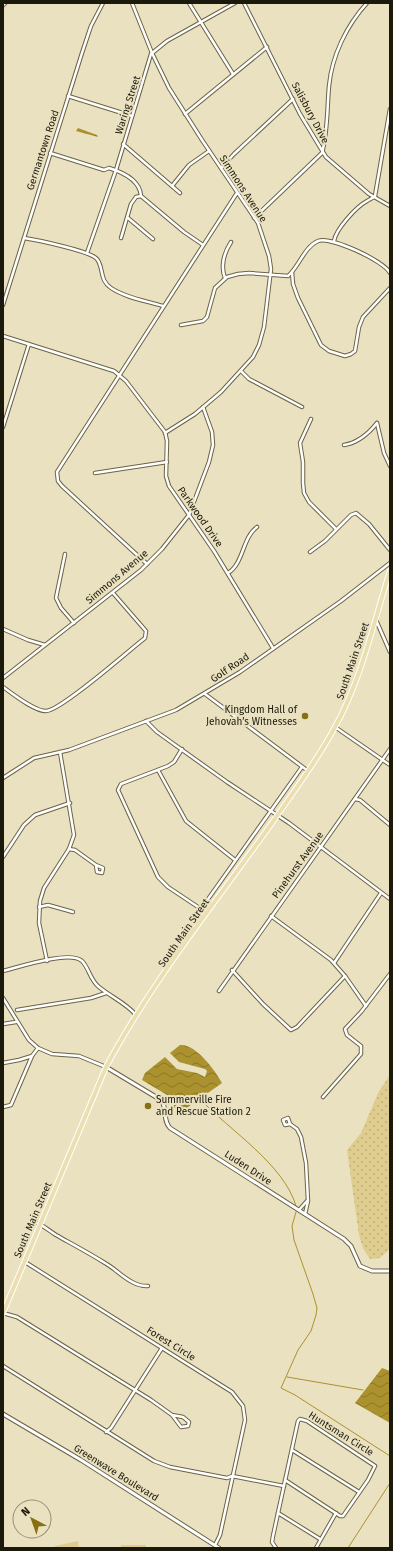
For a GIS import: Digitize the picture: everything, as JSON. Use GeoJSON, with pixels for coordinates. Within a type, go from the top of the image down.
{"type":"FeatureCollection","features":[{"type":"Feature","properties":{"kind":"main road","name":"South Main Street"},"geometry":{"type":"LineString","coordinates":[[3,1313],[106,1067],[136,1015],[308,771],[335,727],[353,688],[376,620],[390,571]]}},
{"type":"Feature","properties":{"kind":"street","name":"Germantown Road"},"geometry":{"type":"LineString","coordinates":[[3,305],[91,26],[103,3]]}},
{"type":"Feature","properties":{"kind":"street","name":"Simmons Avenue"},"geometry":{"type":"LineString","coordinates":[[3,678],[113,593],[147,564],[162,549],[189,515],[209,462],[213,445],[212,432],[203,407],[241,371],[253,356],[261,339],[271,274],[269,256],[259,225],[209,151],[166,82],[132,3]]}},
{"type":"Feature","properties":{"kind":"street"},"geometry":{"type":"LineString","coordinates":[[189,3],[233,74]]}},
{"type":"Feature","properties":{"kind":"street"},"geometry":{"type":"LineString","coordinates":[[152,52],[161,45],[235,3]]}},
{"type":"Feature","properties":{"kind":"street","name":"Salisbury Drive"},"geometry":{"type":"LineString","coordinates":[[244,3],[322,153],[328,160],[374,198],[390,206]]}},
{"type":"Feature","properties":{"kind":"street"},"geometry":{"type":"LineString","coordinates":[[254,218],[322,153],[332,66],[341,42],[356,15],[367,3]]}},
{"type":"Feature","properties":{"kind":"street"},"geometry":{"type":"LineString","coordinates":[[185,114],[267,47]]}},
{"type":"Feature","properties":{"kind":"street","name":"Waring Street"},"geometry":{"type":"LineString","coordinates":[[87,254],[116,170],[152,52]]}},
{"type":"Feature","properties":{"kind":"street"},"geometry":{"type":"LineString","coordinates":[[68,96],[132,116]]}},
{"type":"Feature","properties":{"kind":"street"},"geometry":{"type":"LineString","coordinates":[[221,168],[293,99]]}},
{"type":"Feature","properties":{"kind":"street"},"geometry":{"type":"LineString","coordinates":[[334,241],[341,226],[364,203],[374,198],[376,194],[390,109]]}},
{"type":"Feature","properties":{"kind":"street"},"geometry":{"type":"LineString","coordinates":[[123,144],[180,193]]}},
{"type":"Feature","properties":{"kind":"street"},"geometry":{"type":"LineString","coordinates":[[172,186],[189,165],[209,151]]}},
{"type":"Feature","properties":{"kind":"street"},"geometry":{"type":"LineString","coordinates":[[50,153],[104,170],[109,168],[116,170],[137,184],[141,190],[141,196]]}},
{"type":"Feature","properties":{"kind":"street"},"geometry":{"type":"LineString","coordinates":[[147,564],[109,531],[58,482],[57,472],[118,374],[236,192]]}},
{"type":"Feature","properties":{"kind":"street"},"geometry":{"type":"LineString","coordinates":[[121,238],[127,222],[130,204],[136,196],[141,196],[179,228],[203,245]]}},
{"type":"Feature","properties":{"kind":"street"},"geometry":{"type":"LineString","coordinates":[[128,217],[154,239]]}},
{"type":"Feature","properties":{"kind":"street"},"geometry":{"type":"LineString","coordinates":[[24,238],[45,241],[96,258],[104,280],[111,288],[163,306]]}},
{"type":"Feature","properties":{"kind":"street"},"geometry":{"type":"LineString","coordinates":[[181,325],[202,321],[206,317],[215,288],[225,278],[238,274],[271,274],[286,276],[292,272],[313,245],[321,241],[334,241],[384,265],[390,273]]}},
{"type":"Feature","properties":{"kind":"street"},"geometry":{"type":"LineString","coordinates":[[225,278],[222,267],[226,250],[231,242]]}},
{"type":"Feature","properties":{"kind":"street"},"geometry":{"type":"LineString","coordinates":[[292,272],[298,298],[321,345],[329,351],[345,356],[355,351],[359,327],[363,317],[390,288]]}},
{"type":"Feature","properties":{"kind":"street"},"geometry":{"type":"LineString","coordinates":[[3,336],[110,369],[126,381],[165,433],[203,407]]}},
{"type":"Feature","properties":{"kind":"street"},"geometry":{"type":"LineString","coordinates":[[3,427],[29,344]]}},
{"type":"Feature","properties":{"kind":"street"},"geometry":{"type":"LineString","coordinates":[[241,371],[249,378],[302,407]]}},
{"type":"Feature","properties":{"kind":"street"},"geometry":{"type":"LineString","coordinates":[[311,419],[300,443],[303,462],[304,493],[309,502],[336,529]]}},
{"type":"Feature","properties":{"kind":"street"},"geometry":{"type":"LineString","coordinates":[[344,445],[355,442],[368,433],[377,423],[384,453],[390,466]]}},
{"type":"Feature","properties":{"kind":"street","name":"Parkwood Drive"},"geometry":{"type":"LineString","coordinates":[[165,433],[167,462],[166,476],[169,486],[228,573],[273,648]]}},
{"type":"Feature","properties":{"kind":"street"},"geometry":{"type":"LineString","coordinates":[[94,473],[167,462]]}},
{"type":"Feature","properties":{"kind":"street"},"geometry":{"type":"LineString","coordinates":[[310,552],[351,515],[358,513],[390,550]]}},
{"type":"Feature","properties":{"kind":"street"},"geometry":{"type":"LineString","coordinates":[[228,573],[236,566],[244,545],[257,527]]}},
{"type":"Feature","properties":{"kind":"street"},"geometry":{"type":"LineString","coordinates":[[65,554],[56,598],[61,608],[74,623]]}},
{"type":"Feature","properties":{"kind":"street","name":"Golf Road"},"geometry":{"type":"LineString","coordinates":[[3,778],[34,758],[60,752],[176,710],[205,694],[341,601],[390,563]]}},
{"type":"Feature","properties":{"kind":"street"},"geometry":{"type":"LineString","coordinates":[[3,687],[38,710],[54,710],[145,638],[147,632],[143,626],[113,593]]}},
{"type":"Feature","properties":{"kind":"street"},"geometry":{"type":"LineString","coordinates":[[376,620],[390,652]]}},
{"type":"Feature","properties":{"kind":"street"},"geometry":{"type":"LineString","coordinates":[[3,629],[28,640],[46,645]]}},
{"type":"Feature","properties":{"kind":"street"},"geometry":{"type":"LineString","coordinates":[[205,694],[308,771]]}},
{"type":"Feature","properties":{"kind":"street"},"geometry":{"type":"LineString","coordinates":[[146,721],[151,727],[277,815],[390,899]]}},
{"type":"Feature","properties":{"kind":"street"},"geometry":{"type":"LineString","coordinates":[[335,727],[390,765]]}},
{"type":"Feature","properties":{"kind":"street"},"geometry":{"type":"LineString","coordinates":[[182,749],[174,762],[158,770],[121,784],[118,790],[158,876],[168,887],[207,913]]}},
{"type":"Feature","properties":{"kind":"street","name":"Pinehurst Avenue"},"geometry":{"type":"LineString","coordinates":[[219,991],[232,970],[390,750]]}},
{"type":"Feature","properties":{"kind":"street"},"geometry":{"type":"LineString","coordinates":[[47,961],[39,923],[39,907],[44,888],[69,849],[75,831],[60,752]]}},
{"type":"Feature","properties":{"kind":"street"},"geometry":{"type":"LineString","coordinates":[[201,909],[302,767]]}},
{"type":"Feature","properties":{"kind":"street"},"geometry":{"type":"LineString","coordinates":[[158,770],[186,821],[235,860]]}},
{"type":"Feature","properties":{"kind":"street"},"geometry":{"type":"LineString","coordinates":[[355,799],[360,800],[390,826]]}},
{"type":"Feature","properties":{"kind":"street"},"geometry":{"type":"LineString","coordinates":[[3,857],[24,825],[35,815],[70,803]]}},
{"type":"Feature","properties":{"kind":"street"},"geometry":{"type":"LineString","coordinates":[[69,849],[76,850],[96,865]]}},
{"type":"Feature","properties":{"kind":"street"},"geometry":{"type":"LineString","coordinates":[[334,963],[380,893]]}},
{"type":"Feature","properties":{"kind":"street"},"geometry":{"type":"LineString","coordinates":[[39,907],[48,905],[73,912]]}},
{"type":"Feature","properties":{"kind":"street"},"geometry":{"type":"LineString","coordinates":[[271,916],[334,963],[366,1006]]}},
{"type":"Feature","properties":{"kind":"street"},"geometry":{"type":"LineString","coordinates":[[3,971],[68,957],[79,960],[87,968],[94,981],[107,993],[131,1009],[136,1015]]}},
{"type":"Feature","properties":{"kind":"street"},"geometry":{"type":"LineString","coordinates":[[232,970],[263,1004],[291,1030],[297,1027],[345,976]]}},
{"type":"Feature","properties":{"kind":"street"},"geometry":{"type":"LineString","coordinates":[[323,1097],[361,1054],[361,1046],[348,1035],[345,1029],[366,1006],[390,974]]}},
{"type":"Feature","properties":{"kind":"street"},"geometry":{"type":"LineString","coordinates":[[17,1010],[90,998],[107,993]]}},
{"type":"Feature","properties":{"kind":"street"},"geometry":{"type":"LineString","coordinates":[[3,998],[16,1022],[29,1040],[38,1048],[52,1054],[79,1056],[106,1067]]}},
{"type":"Feature","properties":{"kind":"street"},"geometry":{"type":"LineString","coordinates":[[3,1024],[16,1022]]}},
{"type":"Feature","properties":{"kind":"street"},"geometry":{"type":"LineString","coordinates":[[3,1107],[11,1105],[32,1056],[38,1048]]}},
{"type":"Feature","properties":{"kind":"street"},"geometry":{"type":"LineString","coordinates":[[3,1063],[32,1056]]}},
{"type":"Feature","properties":{"kind":"street","name":"Luden Drive"},"geometry":{"type":"LineString","coordinates":[[106,1067],[161,1100],[165,1106],[166,1122],[170,1128],[348,1242],[358,1263],[364,1269],[372,1271],[390,1271]]}},
{"type":"Feature","properties":{"kind":"street"},"geometry":{"type":"LineString","coordinates":[[290,1124],[297,1129],[301,1137],[307,1171],[308,1201],[305,1214]]}},
{"type":"Feature","properties":{"kind":"street"},"geometry":{"type":"LineString","coordinates":[[299,1210],[308,1201]]}},
{"type":"Feature","properties":{"kind":"street"},"geometry":{"type":"LineString","coordinates":[[32,1221],[40,1224],[105,1263],[130,1280],[142,1286],[148,1286]]}},
{"type":"Feature","properties":{"kind":"street","name":"Forest Circle"},"geometry":{"type":"LineString","coordinates":[[24,1262],[232,1392],[241,1402],[245,1410],[244,1428],[232,1476],[220,1536],[215,1546]]}},
{"type":"Feature","properties":{"kind":"street"},"geometry":{"type":"LineString","coordinates":[[3,1313],[17,1317],[172,1415],[185,1418],[189,1422],[188,1426],[181,1427],[172,1415]]}},
{"type":"Feature","properties":{"kind":"street"},"geometry":{"type":"LineString","coordinates":[[106,1432],[111,1428],[162,1348]]}},
{"type":"Feature","properties":{"kind":"street"},"geometry":{"type":"LineString","coordinates":[[3,1366],[106,1432],[160,1464],[227,1478],[232,1476],[284,1486]]}},
{"type":"Feature","properties":{"kind":"street","name":"Greenwave Boulevard"},"geometry":{"type":"LineString","coordinates":[[3,1414],[81,1460],[219,1548]]}},
{"type":"Feature","properties":{"kind":"street","name":"Huntsman Circle"},"geometry":{"type":"LineString","coordinates":[[276,1548],[272,1539],[298,1422],[302,1418],[375,1466],[345,1514],[340,1516],[336,1513]]}},
{"type":"Feature","properties":{"kind":"street"},"geometry":{"type":"LineString","coordinates":[[292,1450],[359,1492]]}},
{"type":"Feature","properties":{"kind":"street"},"geometry":{"type":"LineString","coordinates":[[285,1480],[336,1513],[316,1548]]}},
{"type":"Feature","properties":{"kind":"street"},"geometry":{"type":"LineString","coordinates":[[278,1513],[320,1539]]}},
{"type":"Feature","properties":{"kind":"shaded area"},"geometry":{"type":"Polygon","coordinates":[[[390,1075],[390,1249],[380,1258],[370,1259],[363,1248],[359,1235],[347,1150],[361,1133],[379,1091],[390,1075]]]}},
{"type":"Feature","properties":{"kind":"shaded area"},"geometry":{"type":"Polygon","coordinates":[[[78,1541],[79,1548],[55,1548],[55,1546],[78,1541]]]}},
{"type":"Feature","properties":{"kind":"shaded area"},"geometry":{"type":"Polygon","coordinates":[[[121,1545],[146,1545],[146,1548],[121,1548],[121,1545]]]}},
{"type":"Feature","properties":{"kind":"water"},"geometry":{"type":"Polygon","coordinates":[[[78,128],[97,135],[98,137],[76,131],[78,128]]]}},
{"type":"Feature","properties":{"kind":"water"},"geometry":{"type":"Polygon","coordinates":[[[180,1045],[192,1048],[198,1053],[210,1065],[222,1083],[181,1112],[166,1100],[167,1095],[142,1080],[145,1073],[165,1057],[177,1069],[197,1073],[205,1077],[207,1071],[205,1069],[179,1062],[170,1053],[180,1045]]]}},
{"type":"Feature","properties":{"kind":"water"},"geometry":{"type":"Polygon","coordinates":[[[382,1368],[390,1371],[390,1423],[355,1403],[382,1368]]]}},
{"type":"Feature","properties":{"kind":"waterway"},"geometry":{"type":"LineString","coordinates":[[200,1099],[268,1162],[290,1191],[296,1206]]}},
{"type":"Feature","properties":{"kind":"waterway"},"geometry":{"type":"LineString","coordinates":[[296,1212],[292,1226],[294,1240],[317,1308],[311,1331],[298,1350],[281,1388],[295,1395],[390,1456]]}},
{"type":"Feature","properties":{"kind":"waterway"},"geometry":{"type":"LineString","coordinates":[[287,1377],[363,1390]]}},
{"type":"Feature","properties":{"kind":"waterway"},"geometry":{"type":"LineString","coordinates":[[348,1548],[390,1483]]}},
{"type":"Feature","properties":{"kind":"place","name":"Kingdom Hall of Jehovah’s Witnesses"},"geometry":{"type":"Point","coordinates":[305,716]}},
{"type":"Feature","properties":{"kind":"place","name":"Summerville Fire and Rescue Station 2"},"geometry":{"type":"Point","coordinates":[148,1106]}}]}
